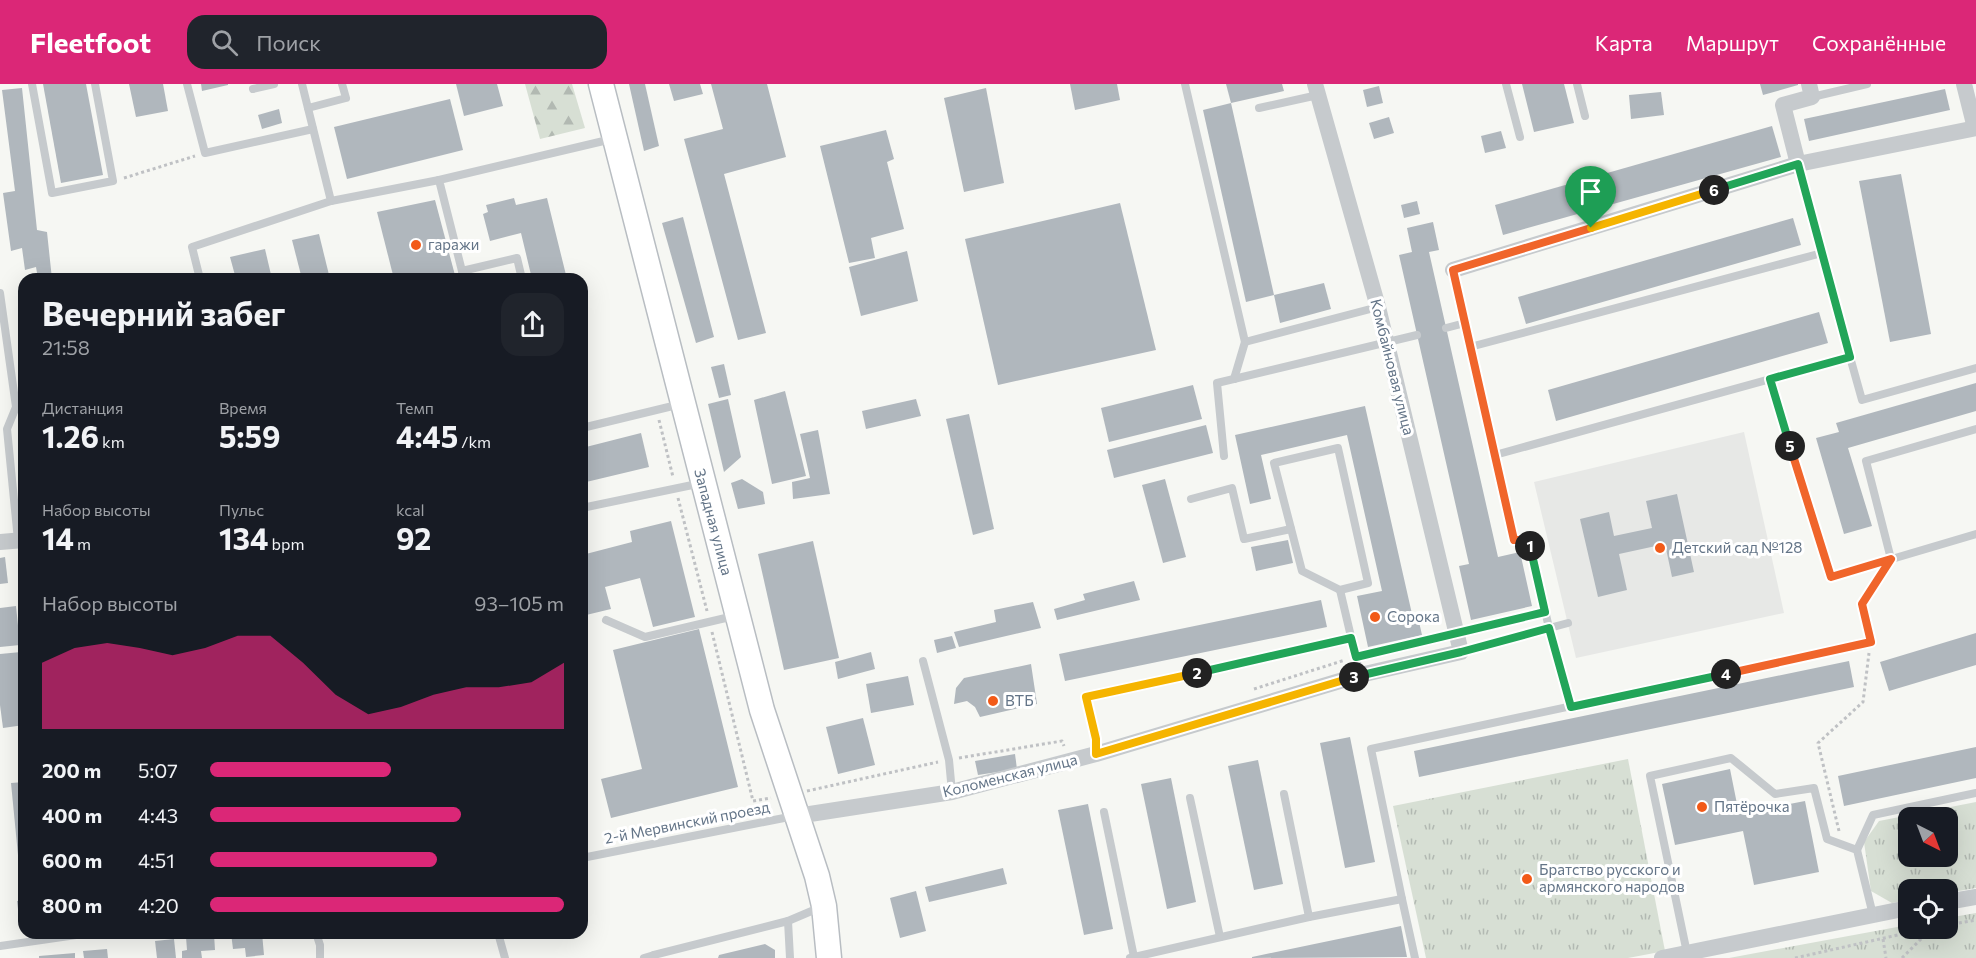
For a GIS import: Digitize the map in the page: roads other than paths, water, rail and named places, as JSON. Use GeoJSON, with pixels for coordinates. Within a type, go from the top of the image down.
{"type":"FeatureCollection","features":[{"type":"Feature","properties":{"kind":"street","name":"Западная улица"},"geometry":{"type":"LineString","coordinates":[[601,84],[762,710],[817,876],[824,906],[830,958]]}},
{"type":"Feature","properties":{"kind":"street"},"geometry":{"type":"LineString","coordinates":[[1453,270],[1798,164],[1976,128],[1964,84]]}},
{"type":"Feature","properties":{"kind":"street","name":"Комбайновая улица"},"geometry":{"type":"LineString","coordinates":[[1317,89],[1378,307],[1461,652]]}},
{"type":"Feature","properties":{"kind":"street"},"geometry":{"type":"LineString","coordinates":[[1798,164],[1784,105],[1811,90]]}},
{"type":"Feature","properties":{"kind":"street"},"geometry":{"type":"LineString","coordinates":[[0,542],[18,540]]}},
{"type":"Feature","properties":{"kind":"street","name":"Коломенская улица"},"geometry":{"type":"LineString","coordinates":[[794,805],[952,792],[1096,746],[1360,675],[1461,652]]}},
{"type":"Feature","properties":{"kind":"street"},"geometry":{"type":"LineString","coordinates":[[1958,900],[1976,897]]}},
{"type":"Feature","properties":{"kind":"street"},"geometry":{"type":"LineString","coordinates":[[1662,958],[1898,910]]}},
{"type":"Feature","properties":{"kind":"lane"},"geometry":{"type":"LineString","coordinates":[[32,84],[52,193],[113,181],[95,84]]}},
{"type":"Feature","properties":{"kind":"lane"},"geometry":{"type":"LineString","coordinates":[[187,84],[205,153],[313,129]]}},
{"type":"Feature","properties":{"kind":"lane"},"geometry":{"type":"LineString","coordinates":[[253,89],[274,84]]}},
{"type":"Feature","properties":{"kind":"lane"},"geometry":{"type":"LineString","coordinates":[[302,84],[331,201]]}},
{"type":"Feature","properties":{"kind":"lane"},"geometry":{"type":"LineString","coordinates":[[308,108],[346,98],[342,84]]}},
{"type":"Feature","properties":{"kind":"lane"},"geometry":{"type":"LineString","coordinates":[[1185,84],[1245,342],[1234,379]]}},
{"type":"Feature","properties":{"kind":"lane"},"geometry":{"type":"LineString","coordinates":[[1506,84],[1520,137]]}},
{"type":"Feature","properties":{"kind":"lane"},"geometry":{"type":"LineString","coordinates":[[1577,84],[1585,116]]}},
{"type":"Feature","properties":{"kind":"lane"},"geometry":{"type":"LineString","coordinates":[[1811,90],[1867,84]]}},
{"type":"Feature","properties":{"kind":"lane"},"geometry":{"type":"LineString","coordinates":[[1259,108],[1317,89]]}},
{"type":"Feature","properties":{"kind":"lane"},"geometry":{"type":"LineString","coordinates":[[198,273],[192,247],[331,201],[439,180],[615,138]]}},
{"type":"Feature","properties":{"kind":"lane"},"geometry":{"type":"LineString","coordinates":[[1798,164],[1862,400],[1976,368]]}},
{"type":"Feature","properties":{"kind":"lane"},"geometry":{"type":"LineString","coordinates":[[439,180],[462,273]]}},
{"type":"Feature","properties":{"kind":"lane"},"geometry":{"type":"LineString","coordinates":[[1470,347],[1822,253]]}},
{"type":"Feature","properties":{"kind":"lane"},"geometry":{"type":"LineString","coordinates":[[469,273],[517,258],[521,273]]}},
{"type":"Feature","properties":{"kind":"lane"},"geometry":{"type":"LineString","coordinates":[[1453,270],[1514,540],[1529,540],[1549,628],[1571,707]]}},
{"type":"Feature","properties":{"kind":"lane"},"geometry":{"type":"LineString","coordinates":[[0,292],[16,407],[8,429],[18,514]]}},
{"type":"Feature","properties":{"kind":"lane"},"geometry":{"type":"LineString","coordinates":[[1245,342],[1378,307]]}},
{"type":"Feature","properties":{"kind":"lane"},"geometry":{"type":"LineString","coordinates":[[1446,328],[1465,323]]}},
{"type":"Feature","properties":{"kind":"lane"},"geometry":{"type":"LineString","coordinates":[[1224,456],[1217,383],[1417,335]]}},
{"type":"Feature","properties":{"kind":"lane"},"geometry":{"type":"LineString","coordinates":[[1495,455],[1850,357]]}},
{"type":"Feature","properties":{"kind":"lane"},"geometry":{"type":"LineString","coordinates":[[1770,379],[1831,577],[1976,534]]}},
{"type":"Feature","properties":{"kind":"lane"},"geometry":{"type":"LineString","coordinates":[[588,427],[682,404]]}},
{"type":"Feature","properties":{"kind":"lane"},"geometry":{"type":"LineString","coordinates":[[1415,958],[1371,749],[1870,643],[1862,604],[1891,559],[1866,461],[1976,429]]}},
{"type":"Feature","properties":{"kind":"lane"},"geometry":{"type":"LineString","coordinates":[[1338,448],[1368,583],[1340,590],[1302,572],[1291,529],[1274,463],[1338,448]]}},
{"type":"Feature","properties":{"kind":"lane"},"geometry":{"type":"LineString","coordinates":[[588,507],[703,483]]}},
{"type":"Feature","properties":{"kind":"lane"},"geometry":{"type":"LineString","coordinates":[[1191,499],[1232,488],[1244,539],[1291,529]]}},
{"type":"Feature","properties":{"kind":"lane"},"geometry":{"type":"LineString","coordinates":[[1340,590],[1360,675]]}},
{"type":"Feature","properties":{"kind":"lane"},"geometry":{"type":"LineString","coordinates":[[606,620],[645,637],[737,615]]}},
{"type":"Feature","properties":{"kind":"lane"},"geometry":{"type":"LineString","coordinates":[[1461,652],[1568,623]]}},
{"type":"Feature","properties":{"kind":"lane"},"geometry":{"type":"LineString","coordinates":[[1096,746],[1086,697],[1351,638]]}},
{"type":"Feature","properties":{"kind":"lane"},"geometry":{"type":"LineString","coordinates":[[923,661],[949,760],[952,792]]}},
{"type":"Feature","properties":{"kind":"lane"},"geometry":{"type":"LineString","coordinates":[[1687,953],[1650,776],[1731,758],[1775,794],[1814,788],[1827,839],[1857,850]]}},
{"type":"Feature","properties":{"kind":"lane"},"geometry":{"type":"LineString","coordinates":[[1874,915],[1857,850],[1873,815],[1976,792]]}},
{"type":"Feature","properties":{"kind":"lane"},"geometry":{"type":"LineString","coordinates":[[1284,794],[1309,917]]}},
{"type":"Feature","properties":{"kind":"lane"},"geometry":{"type":"LineString","coordinates":[[1190,798],[1220,937]]}},
{"type":"Feature","properties":{"kind":"lane","name":"2-й Мервинский проезд"},"geometry":{"type":"LineString","coordinates":[[588,856],[794,805]]}},
{"type":"Feature","properties":{"kind":"lane"},"geometry":{"type":"LineString","coordinates":[[1104,812],[1132,958],[1309,917],[1402,899]]}},
{"type":"Feature","properties":{"kind":"lane"},"geometry":{"type":"LineString","coordinates":[[644,958],[788,921],[824,906]]}},
{"type":"Feature","properties":{"kind":"lane"},"geometry":{"type":"LineString","coordinates":[[788,921],[790,958]]}},
{"type":"Feature","properties":{"kind":"lane"},"geometry":{"type":"LineString","coordinates":[[0,946],[48,939]]}},
{"type":"Feature","properties":{"kind":"lane"},"geometry":{"type":"LineString","coordinates":[[318,939],[320,958]]}},
{"type":"Feature","properties":{"kind":"lane"},"geometry":{"type":"LineString","coordinates":[[500,939],[505,958]]}},
{"type":"Feature","properties":{"kind":"place","name":"гаражи"},"geometry":{"type":"Point","coordinates":[416,245]}},
{"type":"Feature","properties":{"kind":"place","name":"Детский сад №128"},"geometry":{"type":"Point","coordinates":[1660,548]}},
{"type":"Feature","properties":{"kind":"place","name":"Сорока"},"geometry":{"type":"Point","coordinates":[1375,617]}},
{"type":"Feature","properties":{"kind":"place","name":"ВТБ"},"geometry":{"type":"Point","coordinates":[993,701]}},
{"type":"Feature","properties":{"kind":"place","name":"Пятёрочка"},"geometry":{"type":"Point","coordinates":[1702,807]}},
{"type":"Feature","properties":{"kind":"place","name":"Братство русского и армянского народов"},"geometry":{"type":"Point","coordinates":[1527,879]}}]}
